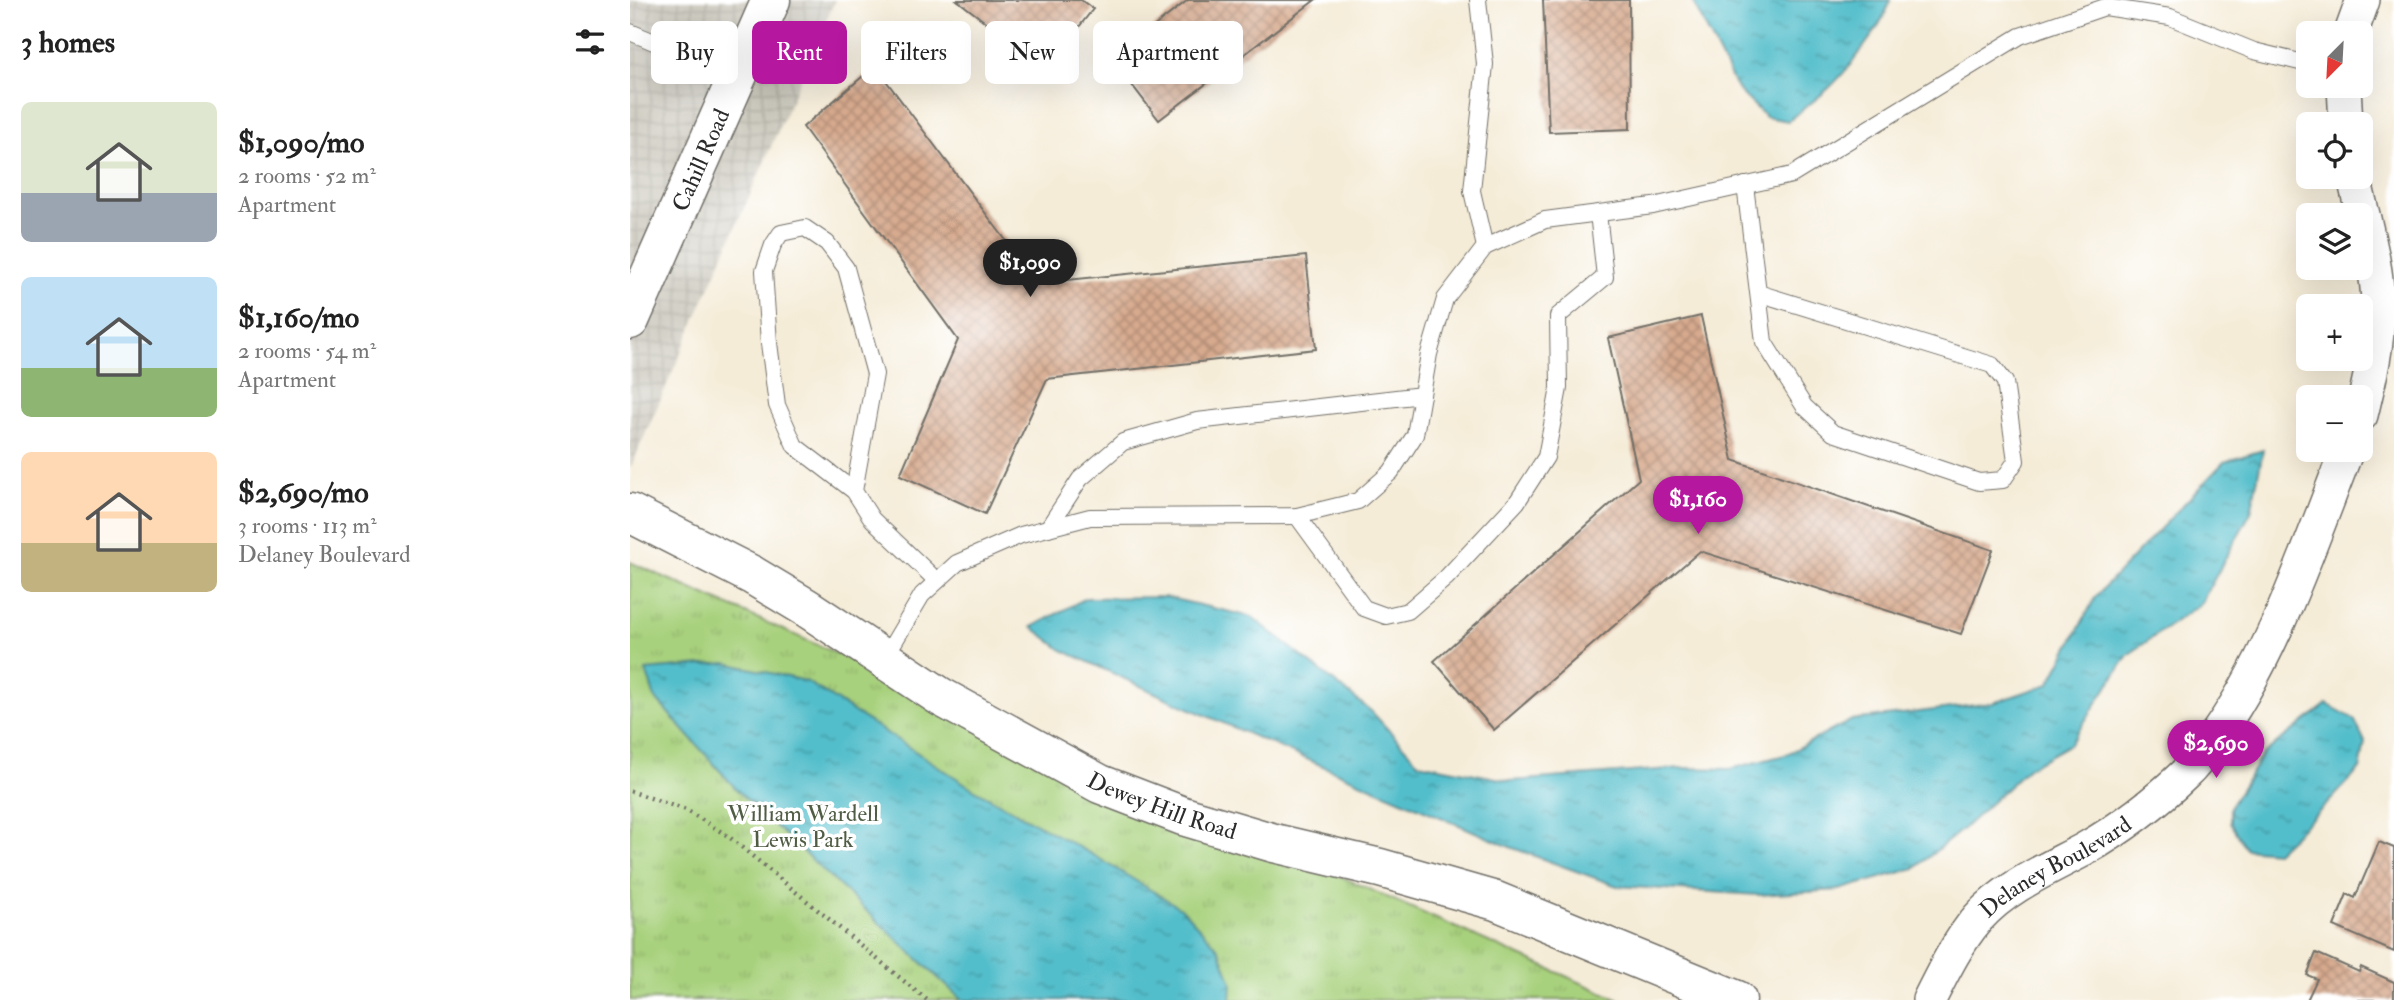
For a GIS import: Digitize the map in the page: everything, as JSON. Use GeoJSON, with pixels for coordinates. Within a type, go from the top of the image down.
{"type":"FeatureCollection","features":[{"type":"Feature","properties":{"kind":"street","name":"Cahill Road"},"geometry":{"type":"LineString","coordinates":[[738,76],[771,0]]}},
{"type":"Feature","properties":{"kind":"street"},"geometry":{"type":"LineString","coordinates":[[2355,21],[2363,0]]}},
{"type":"Feature","properties":{"kind":"street","name":"Cahill Road"},"geometry":{"type":"LineString","coordinates":[[630,320],[734,84]]}},
{"type":"Feature","properties":{"kind":"street"},"geometry":{"type":"LineString","coordinates":[[2357,189],[2371,246],[2378,303],[2374,361],[2368,385]]}},
{"type":"Feature","properties":{"kind":"street"},"geometry":{"type":"LineString","coordinates":[[630,286],[657,260]]}},
{"type":"Feature","properties":{"kind":"street","name":"Delaney Boulevard"},"geometry":{"type":"LineString","coordinates":[[1929,1000],[1950,958],[1979,917],[2018,884],[2086,848],[2140,814],[2189,771],[2229,719],[2260,662],[2342,462]]}},
{"type":"Feature","properties":{"kind":"street","name":"Dewey Hill Road"},"geometry":{"type":"LineString","coordinates":[[630,513],[752,575],[807,608],[941,697],[1028,747],[1100,784],[1183,816],[1274,843],[1380,867],[1496,901],[1691,991],[1737,1000]]}},
{"type":"Feature","properties":{"kind":"lane"},"geometry":{"type":"LineString","coordinates":[[1478,0],[1485,64],[1472,191],[1485,247]]}},
{"type":"Feature","properties":{"kind":"lane"},"geometry":{"type":"LineString","coordinates":[[884,659],[922,595],[937,581],[957,563],[1021,535],[1090,517],[1297,516],[1358,501],[1391,472],[1415,435],[1429,354],[1444,299],[1485,247],[1545,220],[1653,206],[1792,174],[2020,36],[2105,7],[2170,17],[2254,51],[2296,61]]}},
{"type":"Feature","properties":{"kind":"lane"},"geometry":{"type":"LineString","coordinates":[[630,32],[651,41]]}},
{"type":"Feature","properties":{"kind":"lane"},"geometry":{"type":"LineString","coordinates":[[1745,185],[1758,293],[1764,342],[1804,406],[1833,433],[1979,482],[2003,480],[2016,461],[2005,382],[1992,365],[1758,293]]}},
{"type":"Feature","properties":{"kind":"lane"},"geometry":{"type":"LineString","coordinates":[[1297,516],[1364,608],[1386,616],[1408,611],[1446,578],[1517,502],[1546,457],[1559,388],[1558,316],[1605,277],[1598,213]]}},
{"type":"Feature","properties":{"kind":"lane"},"geometry":{"type":"LineString","coordinates":[[854,491],[875,374],[846,268],[827,243],[805,228],[781,233],[773,245],[764,271],[777,405],[795,446],[854,491],[872,519],[937,581]]}},
{"type":"Feature","properties":{"kind":"lane"},"geometry":{"type":"LineString","coordinates":[[1048,528],[1080,480],[1123,442],[1197,421],[1422,395]]}},
{"type":"Feature","properties":{"kind":"path"},"geometry":{"type":"LineString","coordinates":[[630,791],[686,810],[728,836],[927,1000]]}},
{"type":"Feature","properties":{"kind":"shaded area"},"geometry":{"type":"Polygon","coordinates":[[[630,0],[835,0],[826,21],[752,21],[752,84],[798,84],[630,469],[630,0]]]}},
{"type":"Feature","properties":{"kind":"green space","name":"William Wardell Lewis Park"},"geometry":{"type":"Polygon","coordinates":[[[630,562],[1620,1000],[630,1000],[630,562]]]}},
{"type":"Feature","properties":{"kind":"water"},"geometry":{"type":"Polygon","coordinates":[[[1692,0],[1890,0],[1874,32],[1846,69],[1826,91],[1788,121],[1766,117],[1737,89],[1692,0]]]}},
{"type":"Feature","properties":{"kind":"water"},"geometry":{"type":"Polygon","coordinates":[[[2263,450],[2251,512],[2201,603],[2128,655],[2070,744],[2028,768],[1964,828],[1915,868],[1839,890],[1758,895],[1617,886],[1510,847],[1177,703],[1062,650],[1032,627],[1086,598],[1165,597],[1252,617],[1371,711],[1419,763],[1511,781],[1683,768],[1730,769],[1785,755],[1852,720],[1993,703],[2049,684],[2096,596],[2224,462],[2263,450]]]}},
{"type":"Feature","properties":{"kind":"water"},"geometry":{"type":"Polygon","coordinates":[[[726,663],[806,681],[975,790],[1095,856],[1182,909],[1219,949],[1232,983],[1231,1000],[962,1000],[738,791],[655,698],[646,670],[726,663]]]}},
{"type":"Feature","properties":{"kind":"water"},"geometry":{"type":"Polygon","coordinates":[[[2327,704],[2354,719],[2365,742],[2360,769],[2276,852],[2246,849],[2230,823],[2230,807],[2263,754],[2327,704]]]}},
{"type":"Feature","properties":{"kind":"building"},"geometry":{"type":"Polygon","coordinates":[[[957,0],[1081,0],[1093,9],[1079,27],[1079,21],[985,22],[957,0]]]}},
{"type":"Feature","properties":{"kind":"building"},"geometry":{"type":"Polygon","coordinates":[[[1188,0],[1315,0],[1243,55],[1243,21],[1161,21],[1188,0]]]}},
{"type":"Feature","properties":{"kind":"building"},"geometry":{"type":"Polygon","coordinates":[[[1543,0],[1629,0],[1630,129],[1549,132],[1543,0]]]}},
{"type":"Feature","properties":{"kind":"building"},"geometry":{"type":"Polygon","coordinates":[[[861,78],[861,84],[889,84],[1038,283],[1306,256],[1316,349],[1047,379],[985,514],[900,475],[958,340],[803,127],[861,78]]]}},
{"type":"Feature","properties":{"kind":"building"},"geometry":{"type":"Polygon","coordinates":[[[1131,84],[1206,84],[1159,120],[1131,84]]]}},
{"type":"Feature","properties":{"kind":"building"},"geometry":{"type":"Polygon","coordinates":[[[1701,316],[1733,460],[1993,550],[1961,634],[1700,551],[1494,730],[1434,661],[1639,479],[1608,338],[1701,316]]]}},
{"type":"Feature","properties":{"kind":"building"},"geometry":{"type":"Polygon","coordinates":[[[2379,842],[2394,848],[2394,952],[2334,926],[2347,894],[2355,898],[2379,842]]]}},
{"type":"Feature","properties":{"kind":"building"},"geometry":{"type":"Polygon","coordinates":[[[2316,953],[2359,972],[2361,967],[2394,982],[2394,1000],[2307,1000],[2317,979],[2307,975],[2316,953]]]}}]}
